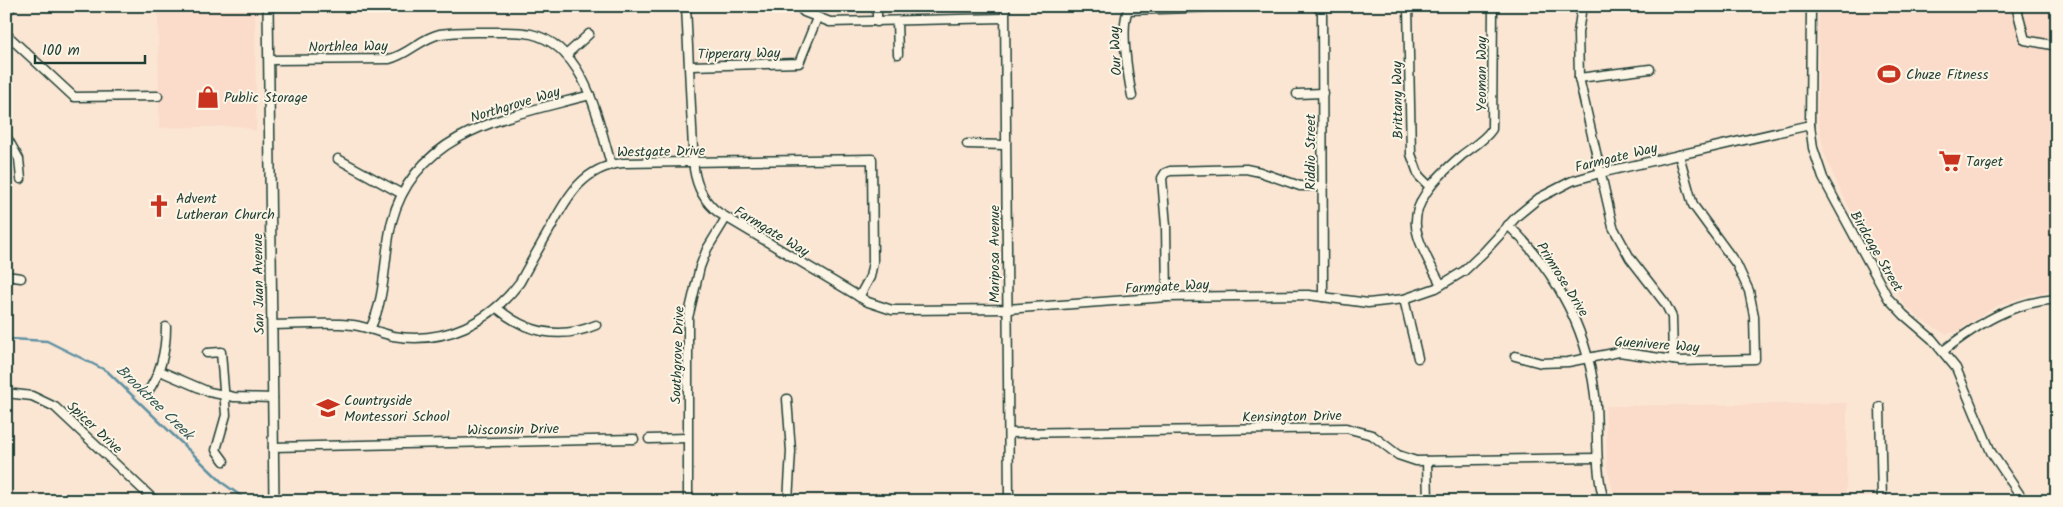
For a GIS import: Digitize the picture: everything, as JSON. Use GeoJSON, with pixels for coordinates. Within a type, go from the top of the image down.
{"type":"FeatureCollection","features":[{"type":"Feature","properties":{"kind":"main road","name":"San Juan Avenue"},"geometry":{"type":"LineString","coordinates":[[268,6],[274,501]]}},
{"type":"Feature","properties":{"kind":"street"},"geometry":{"type":"LineString","coordinates":[[6,13],[12,6]]}},
{"type":"Feature","properties":{"kind":"street","name":"Farmgate Way"},"geometry":{"type":"LineString","coordinates":[[686,6],[691,66],[693,162],[696,182],[701,194],[713,209],[726,218],[859,297],[876,306],[892,310],[1007,309],[1167,298],[1298,295],[1360,303],[1404,299],[1441,285],[1477,260],[1524,210],[1547,193],[1572,181],[1600,172],[1810,125]]}},
{"type":"Feature","properties":{"kind":"street"},"geometry":{"type":"LineString","coordinates":[[798,6],[818,18],[830,22],[1004,18]]}},
{"type":"Feature","properties":{"kind":"street"},"geometry":{"type":"LineString","coordinates":[[877,6],[877,22]]}},
{"type":"Feature","properties":{"kind":"street","name":"Mariposa Avenue"},"geometry":{"type":"LineString","coordinates":[[1005,6],[1009,501]]}},
{"type":"Feature","properties":{"kind":"street","name":"Our Way"},"geometry":{"type":"LineString","coordinates":[[1132,96],[1126,50],[1126,16],[1128,10],[1254,6]]}},
{"type":"Feature","properties":{"kind":"street","name":"Brittany Way"},"geometry":{"type":"LineString","coordinates":[[1408,6],[1411,154],[1420,176],[1430,187]]}},
{"type":"Feature","properties":{"kind":"street","name":"Yeoman Way"},"geometry":{"type":"LineString","coordinates":[[1441,285],[1417,235],[1418,207],[1430,187],[1458,159],[1488,135],[1492,129],[1493,6]]}},
{"type":"Feature","properties":{"kind":"street"},"geometry":{"type":"LineString","coordinates":[[1582,6],[1578,33],[1579,78],[1613,227],[1622,246],[1672,317],[1673,360]]}},
{"type":"Feature","properties":{"kind":"street","name":"Birdcage Street"},"geometry":{"type":"LineString","coordinates":[[1811,6],[1810,125],[1813,148],[1822,178],[1880,285],[1899,311],[1927,334],[1943,351],[1960,375],[1991,452],[2024,501]]}},
{"type":"Feature","properties":{"kind":"street"},"geometry":{"type":"LineString","coordinates":[[2016,6],[2025,40],[2057,46]]}},
{"type":"Feature","properties":{"kind":"street","name":"Riddio Street"},"geometry":{"type":"LineString","coordinates":[[1317,7],[1322,12],[1323,297]]}},
{"type":"Feature","properties":{"kind":"street","name":"Tipperary Way"},"geometry":{"type":"LineString","coordinates":[[691,66],[799,63],[818,18]]}},
{"type":"Feature","properties":{"kind":"street"},"geometry":{"type":"LineString","coordinates":[[898,21],[898,54]]}},
{"type":"Feature","properties":{"kind":"street","name":"Northlea Way"},"geometry":{"type":"LineString","coordinates":[[269,60],[389,59],[402,56],[438,35],[456,32],[517,32],[533,34],[544,39],[566,55],[577,68],[590,96],[611,164]]}},
{"type":"Feature","properties":{"kind":"street"},"geometry":{"type":"LineString","coordinates":[[6,34],[74,97],[158,96]]}},
{"type":"Feature","properties":{"kind":"street"},"geometry":{"type":"LineString","coordinates":[[566,55],[589,34]]}},
{"type":"Feature","properties":{"kind":"street"},"geometry":{"type":"LineString","coordinates":[[1579,78],[1650,69]]}},
{"type":"Feature","properties":{"kind":"street"},"geometry":{"type":"LineString","coordinates":[[1297,94],[1323,93]]}},
{"type":"Feature","properties":{"kind":"street","name":"Northgrove Way"},"geometry":{"type":"LineString","coordinates":[[370,329],[380,303],[386,248],[392,220],[402,194],[429,158],[462,134],[487,123],[590,96]]}},
{"type":"Feature","properties":{"kind":"street"},"geometry":{"type":"LineString","coordinates":[[6,136],[19,159],[21,179]]}},
{"type":"Feature","properties":{"kind":"street"},"geometry":{"type":"LineString","coordinates":[[967,144],[1005,144]]}},
{"type":"Feature","properties":{"kind":"street","name":"Guenivere Way"},"geometry":{"type":"LineString","coordinates":[[1515,356],[1541,363],[1568,362],[1626,352],[1673,360],[1755,359],[1754,316],[1749,291],[1737,265],[1693,205],[1686,189],[1678,155]]}},
{"type":"Feature","properties":{"kind":"street"},"geometry":{"type":"LineString","coordinates":[[338,159],[402,194]]}},
{"type":"Feature","properties":{"kind":"street","name":"Westgate Drive"},"geometry":{"type":"LineString","coordinates":[[272,326],[346,324],[407,337],[433,337],[470,326],[497,308],[520,282],[572,190],[587,175],[611,164],[872,159],[873,262],[870,278],[859,297]]}},
{"type":"Feature","properties":{"kind":"street"},"geometry":{"type":"LineString","coordinates":[[1167,298],[1166,226],[1162,178],[1165,173],[1170,171],[1246,169],[1300,186],[1323,186]]}},
{"type":"Feature","properties":{"kind":"street","name":"Southgrove Drive"},"geometry":{"type":"LineString","coordinates":[[688,501],[687,339],[691,302],[704,257],[726,218]]}},
{"type":"Feature","properties":{"kind":"street","name":"Primrose Drive"},"geometry":{"type":"LineString","coordinates":[[1508,225],[1534,252],[1560,291],[1576,323],[1589,357],[1596,409],[1596,458],[1604,501]]}},
{"type":"Feature","properties":{"kind":"street"},"geometry":{"type":"LineString","coordinates":[[6,276],[21,278]]}},
{"type":"Feature","properties":{"kind":"street"},"geometry":{"type":"LineString","coordinates":[[1404,299],[1418,358]]}},
{"type":"Feature","properties":{"kind":"street"},"geometry":{"type":"LineString","coordinates":[[1943,351],[1968,331],[1997,314],[2026,303],[2057,299]]}},
{"type":"Feature","properties":{"kind":"street"},"geometry":{"type":"LineString","coordinates":[[497,308],[516,322],[539,331],[563,334],[596,325]]}},
{"type":"Feature","properties":{"kind":"street"},"geometry":{"type":"LineString","coordinates":[[147,393],[160,371],[166,341],[166,327]]}},
{"type":"Feature","properties":{"kind":"street"},"geometry":{"type":"LineString","coordinates":[[207,353],[221,352],[223,386],[226,396],[225,422],[216,450],[224,461]]}},
{"type":"Feature","properties":{"kind":"street"},"geometry":{"type":"LineString","coordinates":[[160,371],[201,390],[226,396],[273,398]]}},
{"type":"Feature","properties":{"kind":"street","name":"Spicer Drive"},"geometry":{"type":"LineString","coordinates":[[6,392],[32,396],[55,407],[155,501]]}},
{"type":"Feature","properties":{"kind":"street"},"geometry":{"type":"LineString","coordinates":[[787,399],[791,451],[788,501]]}},
{"type":"Feature","properties":{"kind":"street"},"geometry":{"type":"LineString","coordinates":[[1880,407],[1882,501]]}},
{"type":"Feature","properties":{"kind":"street","name":"Kensington Drive"},"geometry":{"type":"LineString","coordinates":[[1009,433],[1346,428],[1372,435],[1406,459],[1427,462],[1596,458]]}},
{"type":"Feature","properties":{"kind":"street"},"geometry":{"type":"LineString","coordinates":[[649,439],[688,438]]}},
{"type":"Feature","properties":{"kind":"street","name":"Wisconsin Drive"},"geometry":{"type":"LineString","coordinates":[[273,447],[634,439]]}},
{"type":"Feature","properties":{"kind":"street"},"geometry":{"type":"LineString","coordinates":[[1427,462],[1428,501]]}},
{"type":"Feature","properties":{"kind":"shaded area"},"geometry":{"type":"Polygon","coordinates":[[[158,6],[255,6],[256,131],[239,126],[159,128],[158,6]]]}},
{"type":"Feature","properties":{"kind":"shaded area"},"geometry":{"type":"Polygon","coordinates":[[[1819,6],[2057,6],[2057,290],[2031,294],[1996,306],[1956,332],[1946,334],[1920,319],[1904,304],[1892,286],[1839,188],[1824,153],[1818,116],[1819,6]]]}},
{"type":"Feature","properties":{"kind":"shaded area"},"geometry":{"type":"Polygon","coordinates":[[[1847,403],[1846,501],[1616,501],[1607,468],[1606,406],[1847,403]]]}},
{"type":"Feature","properties":{"kind":"waterway","name":"Brooktree Creek"},"geometry":{"type":"LineString","coordinates":[[6,336],[11,339],[47,341],[107,371],[224,484],[248,501]]}},
{"type":"Feature","properties":{"kind":"place","name":"Chuze Fitness"},"geometry":{"type":"Point","coordinates":[1889,74]}},
{"type":"Feature","properties":{"kind":"place","name":"Public Storage"},"geometry":{"type":"Point","coordinates":[208,97]}},
{"type":"Feature","properties":{"kind":"place","name":"Target"},"geometry":{"type":"Point","coordinates":[1950,161]}},
{"type":"Feature","properties":{"kind":"place","name":"Advent Lutheran Church"},"geometry":{"type":"Point","coordinates":[159,206]}},
{"type":"Feature","properties":{"kind":"place","name":"Countryside Montessori School"},"geometry":{"type":"Point","coordinates":[328,408]}}]}
